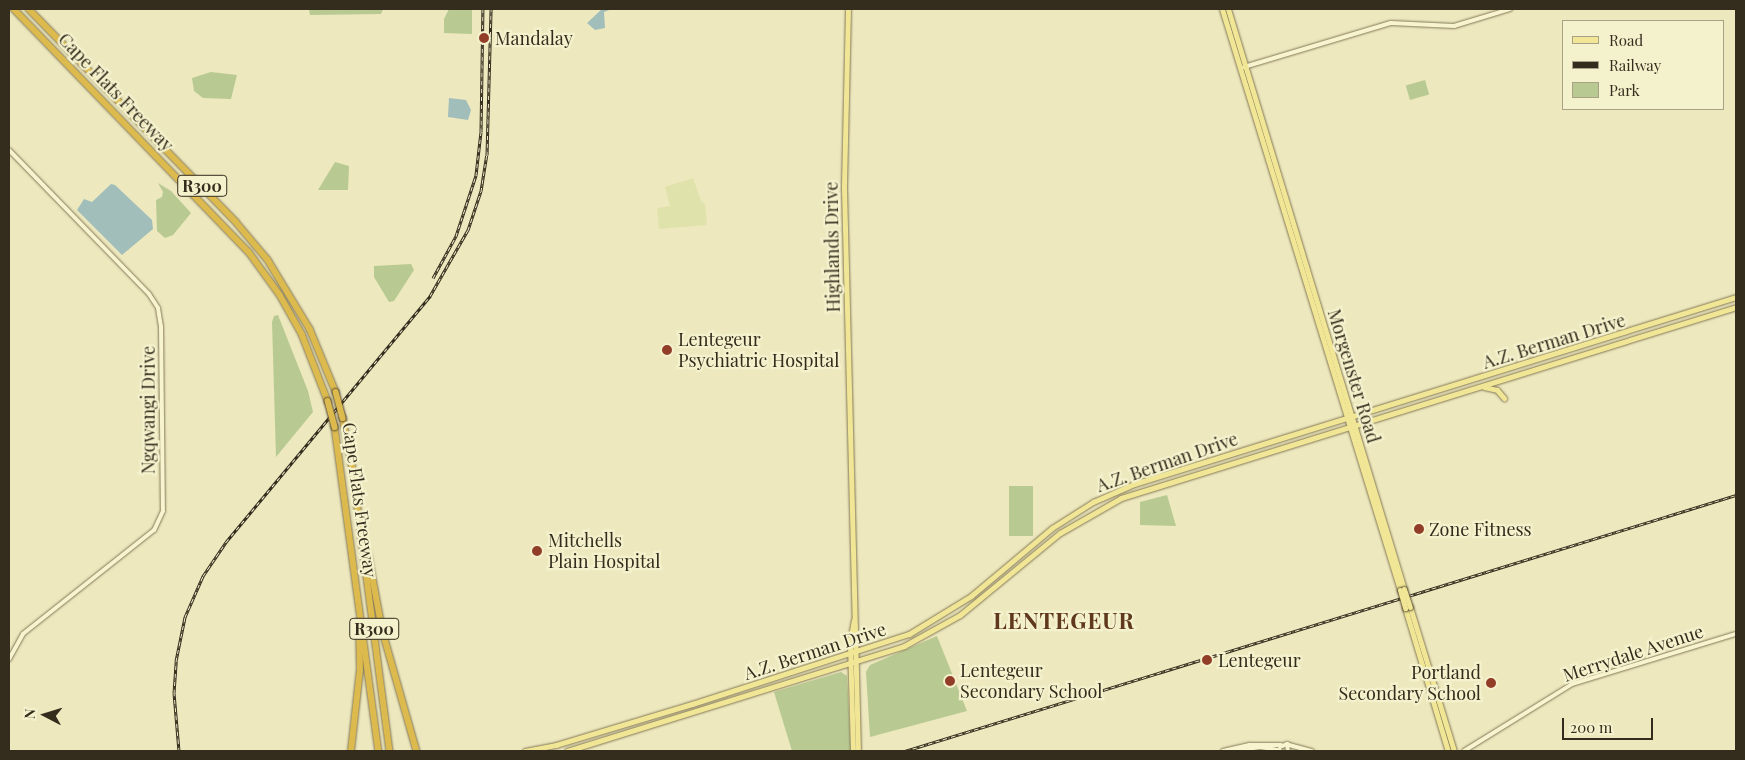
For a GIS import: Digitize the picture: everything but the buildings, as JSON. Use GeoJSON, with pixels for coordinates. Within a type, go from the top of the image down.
{"type":"FeatureCollection","features":[{"type":"Feature","properties":{"kind":"highway","name":"Cape Flats Freeway"},"geometry":{"type":"LineString","coordinates":[[14,9],[249,252],[280,295],[302,334],[328,401],[335,427],[379,749]]}},
{"type":"Feature","properties":{"kind":"highway","name":"Cape Flats Freeway"},"geometry":{"type":"LineString","coordinates":[[29,9],[232,217],[268,260],[310,329],[336,392],[344,418],[359,511],[390,749]]}},
{"type":"Feature","properties":{"kind":"highway"},"geometry":{"type":"LineString","coordinates":[[359,511],[383,632],[418,751]]}},
{"type":"Feature","properties":{"kind":"highway"},"geometry":{"type":"LineString","coordinates":[[350,751],[361,661],[358,591]]}},
{"type":"Feature","properties":{"kind":"main road","name":"Highlands Drive"},"geometry":{"type":"LineString","coordinates":[[848,9],[844,188],[858,751]]}},
{"type":"Feature","properties":{"kind":"main road","name":"Morgenster Road"},"geometry":{"type":"LineString","coordinates":[[1222,9],[1355,425],[1448,751]]}},
{"type":"Feature","properties":{"kind":"main road","name":"Morgenster Road"},"geometry":{"type":"LineString","coordinates":[[1228,9],[1242,68],[1348,427],[1402,589]]}},
{"type":"Feature","properties":{"kind":"main road","name":"A.Z. Berman Drive"},"geometry":{"type":"LineString","coordinates":[[525,751],[556,745],[850,655],[909,634],[945,614],[1048,531],[1114,492],[1736,297]]}},
{"type":"Feature","properties":{"kind":"main road","name":"A.Z. Berman Drive"},"geometry":{"type":"LineString","coordinates":[[567,751],[904,646],[960,615],[1050,540],[1103,506],[1149,488],[1736,307]]}},
{"type":"Feature","properties":{"kind":"main road"},"geometry":{"type":"LineString","coordinates":[[1480,387],[1494,388],[1504,398]]}},
{"type":"Feature","properties":{"kind":"main road","name":"Highlands Drive"},"geometry":{"type":"LineString","coordinates":[[853,751],[850,655],[855,605]]}},
{"type":"Feature","properties":{"kind":"main road","name":"Morgenster Road"},"geometry":{"type":"LineString","coordinates":[[1407,608],[1454,751]]}},
{"type":"Feature","properties":{"kind":"street"},"geometry":{"type":"LineString","coordinates":[[1242,68],[1391,23],[1454,26],[1510,9]]}},
{"type":"Feature","properties":{"kind":"street","name":"Ngqwangi Drive"},"geometry":{"type":"LineString","coordinates":[[9,150],[149,294],[158,308],[161,326],[163,511],[162,520],[154,530],[23,634],[9,659]]}},
{"type":"Feature","properties":{"kind":"street","name":"Merrydale Avenue"},"geometry":{"type":"LineString","coordinates":[[1464,751],[1566,687],[1736,634]]}},
{"type":"Feature","properties":{"kind":"street"},"geometry":{"type":"LineString","coordinates":[[1223,751],[1256,747],[1312,751]]}},
{"type":"Feature","properties":{"kind":"green space"},"geometry":{"type":"Polygon","coordinates":[[[309,9],[383,9],[381,14],[310,15],[309,9]]]}},
{"type":"Feature","properties":{"kind":"green space"},"geometry":{"type":"Polygon","coordinates":[[[449,9],[472,9],[472,34],[444,33],[444,19],[449,9]]]}},
{"type":"Feature","properties":{"kind":"green space"},"geometry":{"type":"Polygon","coordinates":[[[211,72],[237,75],[231,99],[203,98],[194,91],[192,78],[211,72]]]}},
{"type":"Feature","properties":{"kind":"green space"},"geometry":{"type":"Polygon","coordinates":[[[1425,80],[1429,94],[1410,100],[1406,86],[1425,80]]]}},
{"type":"Feature","properties":{"kind":"green space"},"geometry":{"type":"Polygon","coordinates":[[[335,162],[349,166],[348,190],[318,190],[335,162]]]}},
{"type":"Feature","properties":{"kind":"green space"},"geometry":{"type":"Polygon","coordinates":[[[693,178],[701,201],[705,204],[707,225],[659,229],[657,208],[670,206],[665,187],[693,178]]]}},
{"type":"Feature","properties":{"kind":"green space"},"geometry":{"type":"Polygon","coordinates":[[[158,183],[171,191],[191,213],[173,235],[165,238],[157,231],[156,200],[162,197],[163,192],[158,183]]]}},
{"type":"Feature","properties":{"kind":"green space"},"geometry":{"type":"Polygon","coordinates":[[[411,264],[414,270],[394,301],[389,302],[374,277],[374,266],[411,264]]]}},
{"type":"Feature","properties":{"kind":"green space"},"geometry":{"type":"Polygon","coordinates":[[[278,315],[308,391],[313,412],[276,457],[272,322],[274,316],[278,315]]]}},
{"type":"Feature","properties":{"kind":"green space"},"geometry":{"type":"Polygon","coordinates":[[[1009,486],[1033,486],[1033,536],[1009,536],[1009,486]]]}},
{"type":"Feature","properties":{"kind":"green space"},"geometry":{"type":"Polygon","coordinates":[[[1167,495],[1176,526],[1140,525],[1140,502],[1167,495]]]}},
{"type":"Feature","properties":{"kind":"green space"},"geometry":{"type":"Polygon","coordinates":[[[937,636],[967,711],[870,737],[866,672],[870,665],[937,636]]]}},
{"type":"Feature","properties":{"kind":"green space"},"geometry":{"type":"Polygon","coordinates":[[[841,672],[847,676],[851,751],[792,751],[774,692],[841,672]]]}},
{"type":"Feature","properties":{"kind":"water"},"geometry":{"type":"Polygon","coordinates":[[[602,9],[612,9],[604,12],[605,28],[595,30],[587,23],[602,9]]]}},
{"type":"Feature","properties":{"kind":"water"},"geometry":{"type":"Polygon","coordinates":[[[449,98],[466,100],[471,110],[468,120],[448,117],[449,98]]]}},
{"type":"Feature","properties":{"kind":"water"},"geometry":{"type":"Polygon","coordinates":[[[111,184],[115,185],[152,220],[153,229],[122,255],[77,210],[84,199],[92,202],[111,184]]]}},
{"type":"Feature","properties":{"kind":"railway"},"geometry":{"type":"LineString","coordinates":[[433,278],[456,236],[476,175],[481,132],[483,9]]}},
{"type":"Feature","properties":{"kind":"railway"},"geometry":{"type":"LineString","coordinates":[[179,751],[174,693],[176,661],[185,617],[203,576],[226,542],[430,296],[468,230],[481,191],[487,155],[491,9]]}},
{"type":"Feature","properties":{"kind":"railway"},"geometry":{"type":"LineString","coordinates":[[905,751],[1736,495]]}},
{"type":"Feature","properties":{"kind":"place","name":"Mandalay"},"geometry":{"type":"Point","coordinates":[484,38]}},
{"type":"Feature","properties":{"kind":"place","name":"Lentegeur Psychiatric Hospital"},"geometry":{"type":"Point","coordinates":[667,350]}},
{"type":"Feature","properties":{"kind":"place","name":"Zone Fitness"},"geometry":{"type":"Point","coordinates":[1419,529]}},
{"type":"Feature","properties":{"kind":"place","name":"Mitchells Plain Hospital"},"geometry":{"type":"Point","coordinates":[537,551]}},
{"type":"Feature","properties":{"kind":"place","name":"Lentegeur"},"geometry":{"type":"Point","coordinates":[1207,660]}},
{"type":"Feature","properties":{"kind":"place","name":"Lentegeur Secondary School"},"geometry":{"type":"Point","coordinates":[950,681]}},
{"type":"Feature","properties":{"kind":"place","name":"Portland Secondary School"},"geometry":{"type":"Point","coordinates":[1491,683]}},
{"type":"Feature","properties":{"kind":"district","name":"LENTEGEUR"},"geometry":{"type":"Point","coordinates":[1064,621]}}]}
